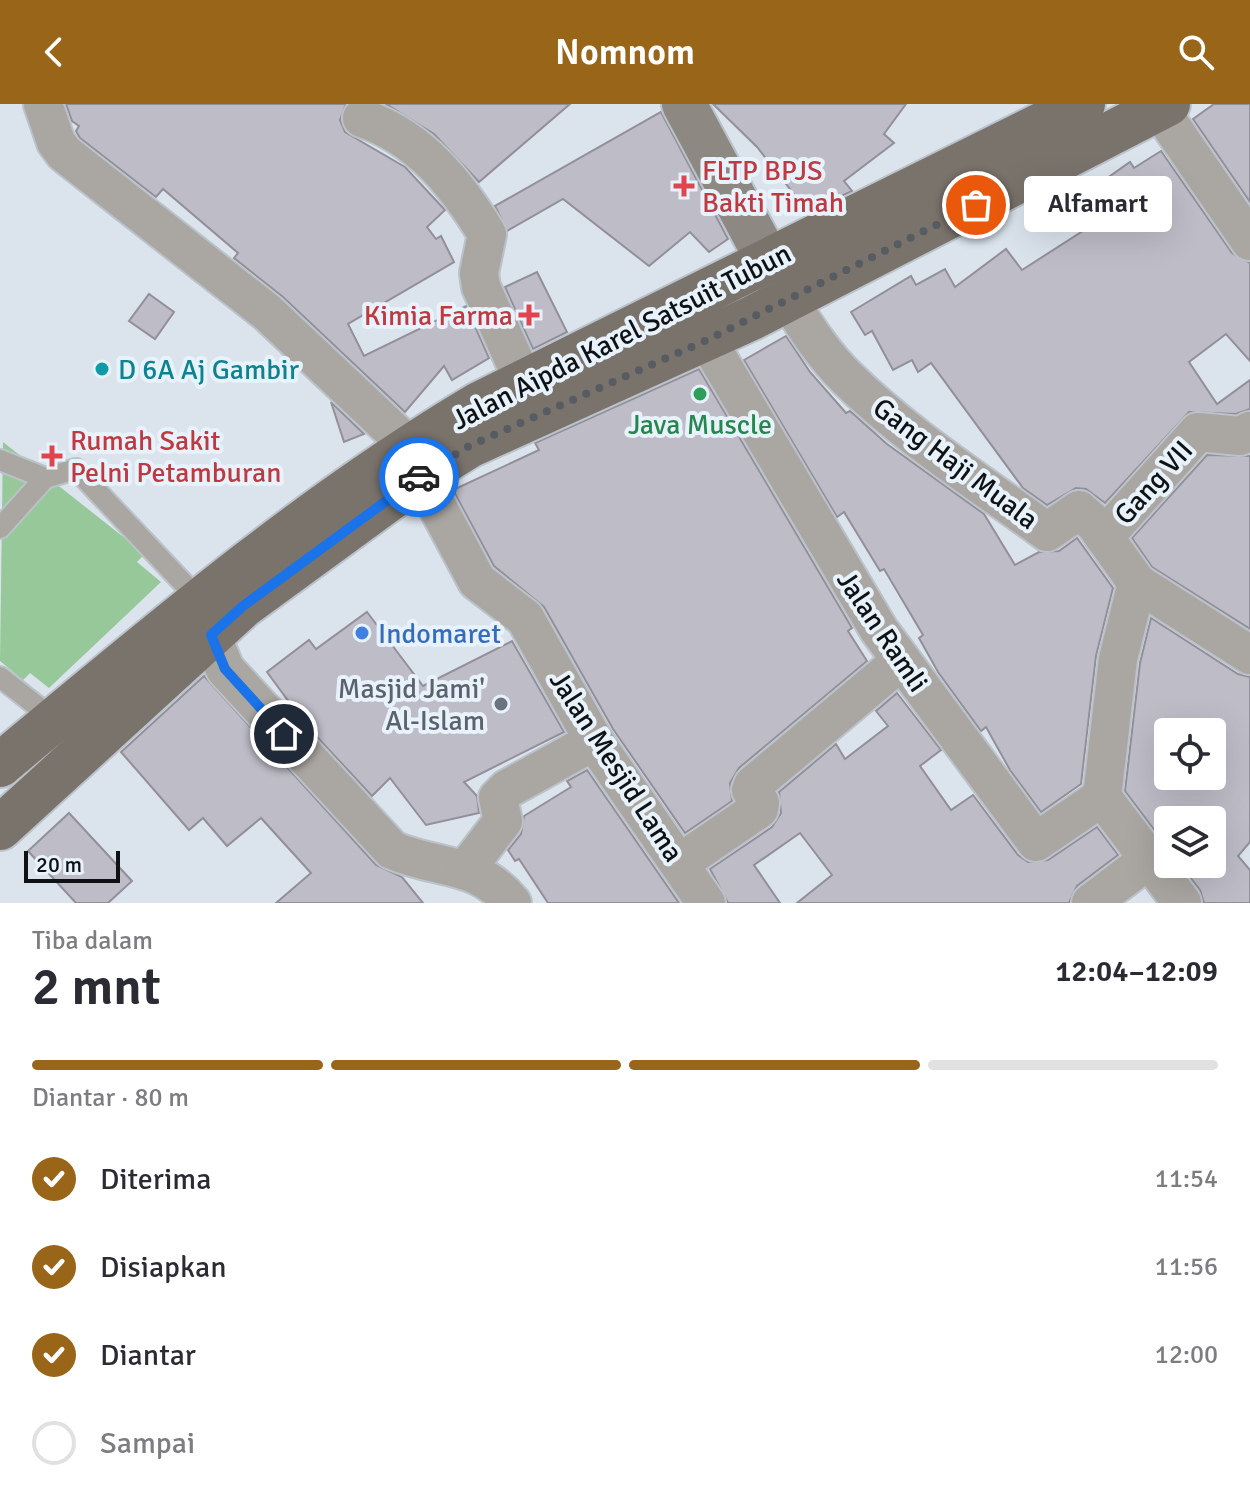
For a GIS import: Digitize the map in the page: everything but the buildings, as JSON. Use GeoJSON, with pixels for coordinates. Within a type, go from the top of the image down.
{"type":"FeatureCollection","features":[{"type":"Feature","properties":{"kind":"main road","name":"Jalan Aipda Karel Satsuit Tubun"},"geometry":{"type":"LineString","coordinates":[[415,461],[469,446],[707,340],[779,280],[1083,104]]}},
{"type":"Feature","properties":{"kind":"main road","name":"Jalan Aipda Karel Satsuit Tubun"},"geometry":{"type":"LineString","coordinates":[[0,765],[55,721],[201,621],[243,606],[479,404],[779,280],[1164,107]]}},
{"type":"Feature","properties":{"kind":"main road","name":"Jalan Aipda Karel Satsuit Tubun"},"geometry":{"type":"LineString","coordinates":[[0,828],[55,721]]}},
{"type":"Feature","properties":{"kind":"street","name":"Jalan Mesjid Lama"},"geometry":{"type":"LineString","coordinates":[[43,104],[56,142],[64,153],[268,313],[415,461],[477,581],[525,618],[594,741],[706,903]]}},
{"type":"Feature","properties":{"kind":"street"},"geometry":{"type":"LineString","coordinates":[[684,104],[779,280]]}},
{"type":"Feature","properties":{"kind":"street"},"geometry":{"type":"LineString","coordinates":[[1164,107],[1250,241]]}},
{"type":"Feature","properties":{"kind":"street"},"geometry":{"type":"LineString","coordinates":[[362,118],[390,128],[421,151],[468,202],[487,234],[479,273],[481,287],[525,384]]}},
{"type":"Feature","properties":{"kind":"street","name":"Gang Haji Muala"},"geometry":{"type":"LineString","coordinates":[[779,280],[808,332],[846,377],[897,421],[1047,532],[1079,510],[1104,537],[1137,583],[1250,655]]}},
{"type":"Feature","properties":{"kind":"street","name":"Jalan Ramli"},"geometry":{"type":"LineString","coordinates":[[707,340],[814,525],[901,661],[1036,842],[1102,797]]}},
{"type":"Feature","properties":{"kind":"street","name":"Gang VII"},"geometry":{"type":"LineString","coordinates":[[1104,537],[1198,432],[1240,436],[1250,431]]}},
{"type":"Feature","properties":{"kind":"street"},"geometry":{"type":"LineString","coordinates":[[1137,583],[1118,659],[1102,797],[1182,903]]}},
{"type":"Feature","properties":{"kind":"street"},"geometry":{"type":"LineString","coordinates":[[201,621],[225,669],[392,850],[409,857],[466,869],[488,880],[512,903]]}},
{"type":"Feature","properties":{"kind":"street"},"geometry":{"type":"LineString","coordinates":[[680,863],[759,809],[760,803],[751,790],[753,785],[901,661]]}},
{"type":"Feature","properties":{"kind":"street"},"geometry":{"type":"LineString","coordinates":[[466,869],[503,821],[498,798],[507,789],[594,741]]}},
{"type":"Feature","properties":{"kind":"street"},"geometry":{"type":"LineString","coordinates":[[1091,903],[1148,860]]}},
{"type":"Feature","properties":{"kind":"lane"},"geometry":{"type":"LineString","coordinates":[[0,460],[45,478]]}},
{"type":"Feature","properties":{"kind":"lane"},"geometry":{"type":"LineString","coordinates":[[0,528],[45,478],[76,469],[186,586],[201,621]]}},
{"type":"Feature","properties":{"kind":"lane"},"geometry":{"type":"LineString","coordinates":[[0,668],[55,721]]}},
{"type":"Feature","properties":{"kind":"lane"},"geometry":{"type":"LineString","coordinates":[[0,677],[55,721]]}},
{"type":"Feature","properties":{"kind":"green space"},"geometry":{"type":"Polygon","coordinates":[[[3,442],[145,554],[137,562],[161,582],[49,688],[30,673],[23,680],[0,661],[3,442]]]}},
{"type":"Feature","properties":{"kind":"way so far"},"geometry":{"type":"LineString","coordinates":[[419,477],[469,446],[707,340],[976,205]]}},
{"type":"Feature","properties":{"kind":"place","name":"FLTP BPJS Bakti Timah"},"geometry":{"type":"Point","coordinates":[684,186]}},
{"type":"Feature","properties":{"kind":"place","name":"Alfamart"},"geometry":{"type":"Point","coordinates":[976,205]}},
{"type":"Feature","properties":{"kind":"place","name":"Kimia Farma"},"geometry":{"type":"Point","coordinates":[529,315]}},
{"type":"Feature","properties":{"kind":"place","name":"D 6A Aj Gambir"},"geometry":{"type":"Point","coordinates":[102,369]}},
{"type":"Feature","properties":{"kind":"place","name":"Java Muscle"},"geometry":{"type":"Point","coordinates":[700,394]}},
{"type":"Feature","properties":{"kind":"place","name":"Rumah Sakit Pelni Petamburan"},"geometry":{"type":"Point","coordinates":[52,456]}},
{"type":"Feature","properties":{"kind":"place","name":"Indomaret"},"geometry":{"type":"Point","coordinates":[362,633]}},
{"type":"Feature","properties":{"kind":"place","name":"Masjid Jami' Al-Islam"},"geometry":{"type":"Point","coordinates":[501,704]}},
{"type":"Feature","properties":{"kind":"route"},"geometry":{"type":"LineString","coordinates":[[284,734],[225,669],[211,635],[243,606],[419,477]]}}]}
